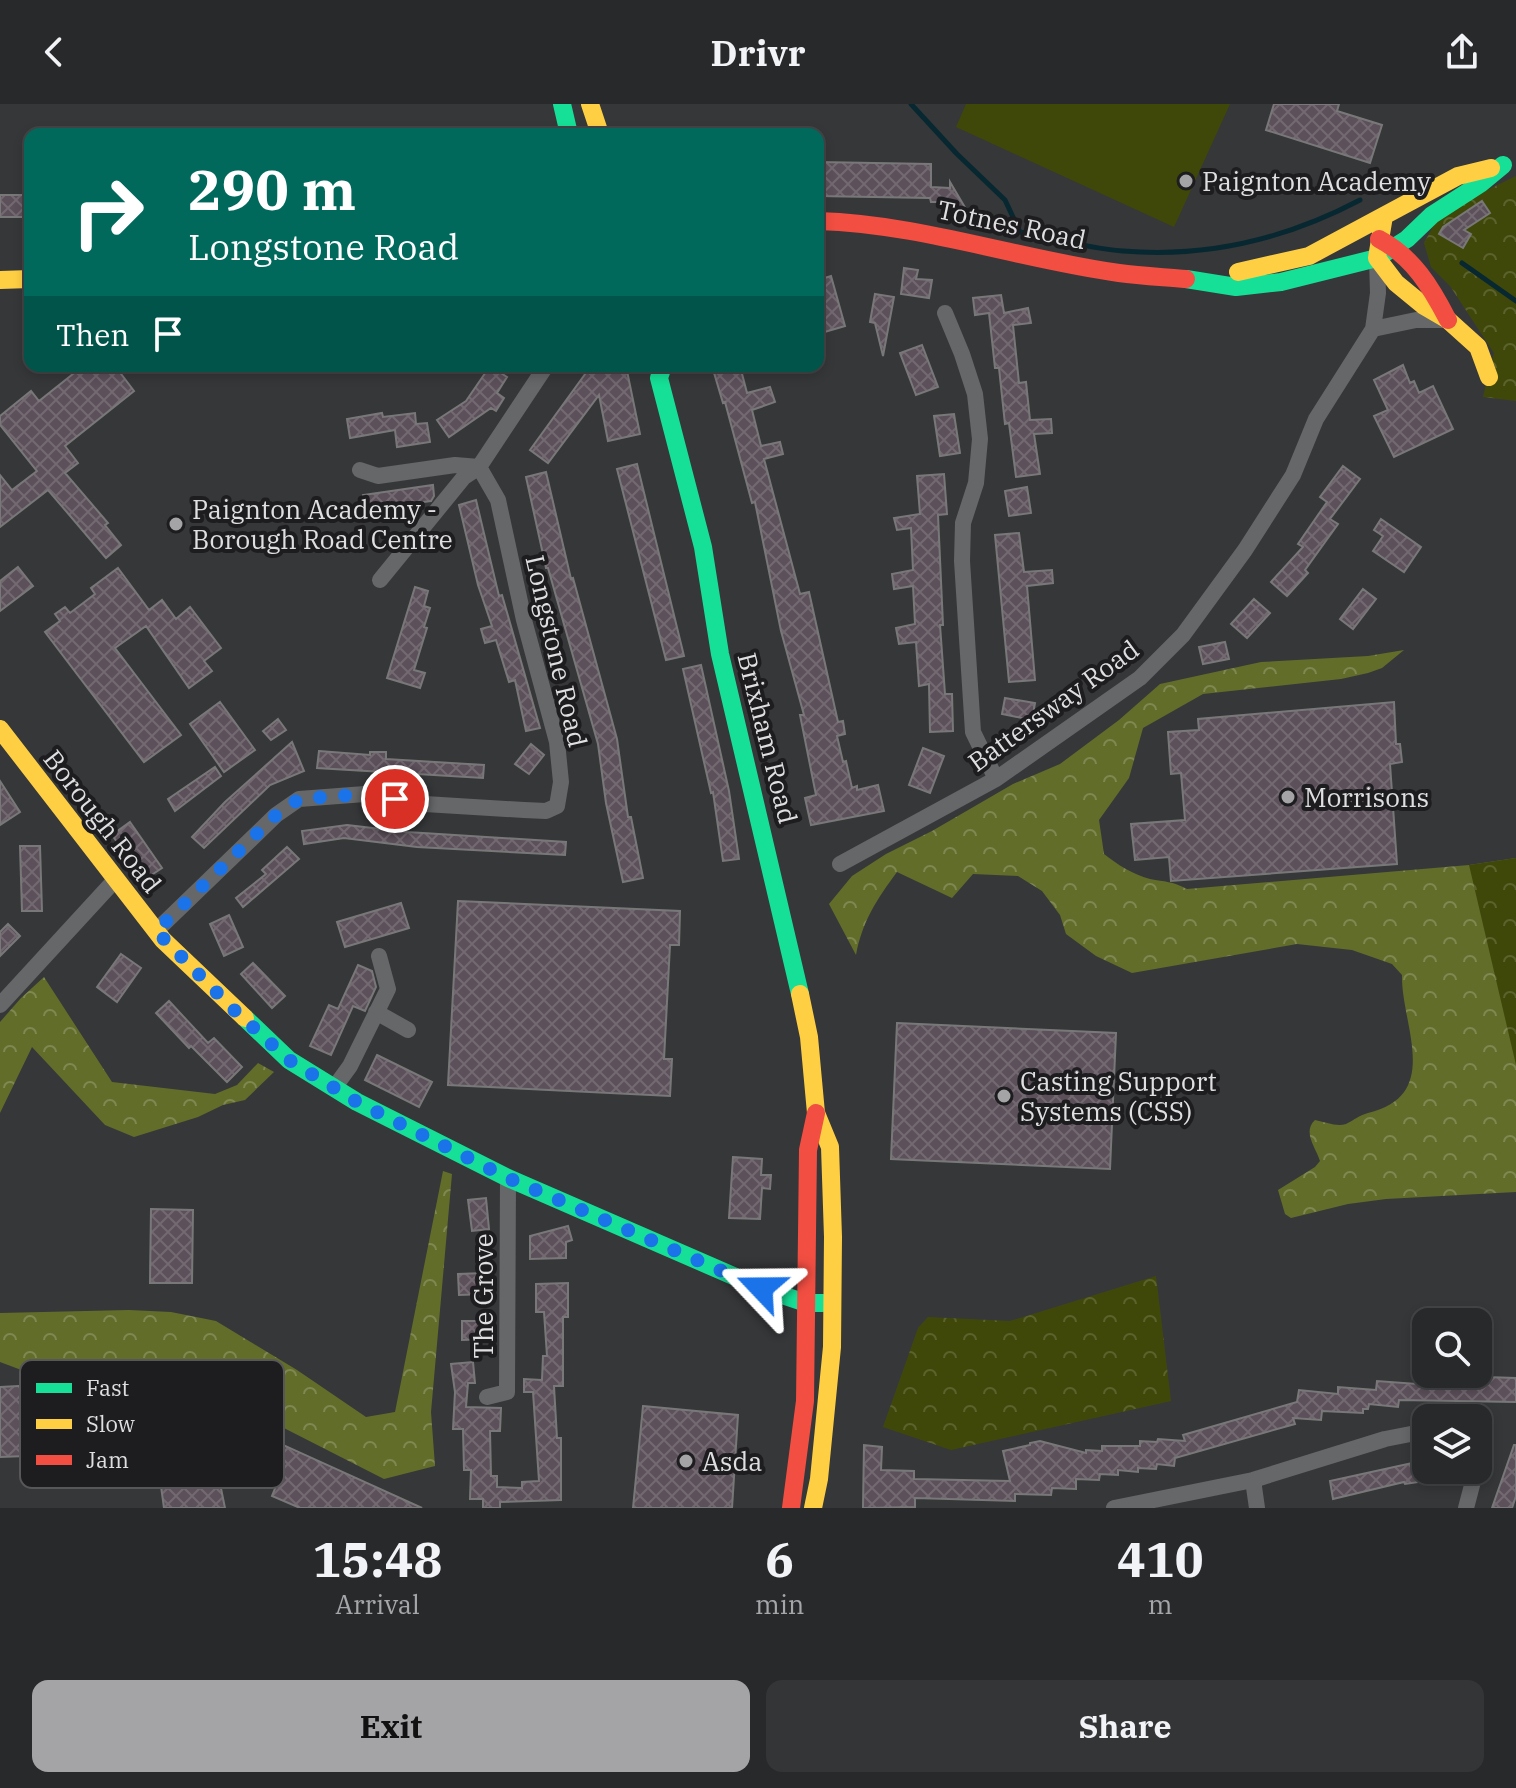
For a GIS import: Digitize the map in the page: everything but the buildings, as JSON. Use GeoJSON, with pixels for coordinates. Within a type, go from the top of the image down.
{"type":"FeatureCollection","features":[{"type":"Feature","properties":{"kind":"main road"},"geometry":{"type":"LineString","coordinates":[[562,104],[568,128]]}},
{"type":"Feature","properties":{"kind":"main road"},"geometry":{"type":"LineString","coordinates":[[578,104],[584,128]]}},
{"type":"Feature","properties":{"kind":"main road"},"geometry":{"type":"LineString","coordinates":[[590,104],[598,128]]}},
{"type":"Feature","properties":{"kind":"main road","name":"Totnes Road"},"geometry":{"type":"LineString","coordinates":[[1195,280],[1309,256],[1458,176],[1510,162]]}},
{"type":"Feature","properties":{"kind":"main road","name":"Totnes Road"},"geometry":{"type":"LineString","coordinates":[[824,221],[905,229],[1118,273],[1236,287],[1281,282],[1377,258],[1386,243],[1510,162]]}},
{"type":"Feature","properties":{"kind":"main road"},"geometry":{"type":"LineString","coordinates":[[1384,216],[1386,243]]}},
{"type":"Feature","properties":{"kind":"main road"},"geometry":{"type":"LineString","coordinates":[[1347,237],[1368,236],[1386,243],[1433,288],[1448,320]]}},
{"type":"Feature","properties":{"kind":"main road"},"geometry":{"type":"LineString","coordinates":[[1377,258],[1396,283],[1424,306],[1448,320],[1478,347],[1489,377]]}},
{"type":"Feature","properties":{"kind":"main road"},"geometry":{"type":"LineString","coordinates":[[0,280],[24,279]]}},
{"type":"Feature","properties":{"kind":"main road","name":"Brixham Road"},"geometry":{"type":"LineString","coordinates":[[661,372],[703,547],[720,654],[795,968],[809,1037],[816,1113],[830,1147],[832,1347],[819,1479],[813,1508]]}},
{"type":"Feature","properties":{"kind":"main road","name":"Borough Road"},"geometry":{"type":"LineString","coordinates":[[0,729],[156,931],[289,1060],[443,1147],[508,1178],[747,1282],[806,1303],[833,1303]]}},
{"type":"Feature","properties":{"kind":"main road","name":"Brixham Road"},"geometry":{"type":"LineString","coordinates":[[791,1508],[805,1401],[808,1150],[816,1113]]}},
{"type":"Feature","properties":{"kind":"street","name":"Battersway Road"},"geometry":{"type":"LineString","coordinates":[[840,864],[996,779],[1140,678],[1183,635],[1245,550],[1293,475],[1316,419],[1373,329],[1378,293],[1377,258]]}},
{"type":"Feature","properties":{"kind":"street"},"geometry":{"type":"LineString","coordinates":[[945,313],[975,394],[980,439],[976,483],[963,523],[962,561],[973,732],[996,779]]}},
{"type":"Feature","properties":{"kind":"street"},"geometry":{"type":"LineString","coordinates":[[1373,329],[1416,320],[1448,320]]}},
{"type":"Feature","properties":{"kind":"street"},"geometry":{"type":"LineString","coordinates":[[380,580],[464,477],[479,467],[542,372]]}},
{"type":"Feature","properties":{"kind":"street"},"geometry":{"type":"LineString","coordinates":[[360,470],[378,476],[455,465],[479,467]]}},
{"type":"Feature","properties":{"kind":"street","name":"Longstone Road"},"geometry":{"type":"LineString","coordinates":[[156,931],[276,815],[299,799],[365,794],[425,804],[546,811],[557,806],[561,782],[557,742],[524,620],[498,500],[479,467]]}},
{"type":"Feature","properties":{"kind":"street"},"geometry":{"type":"LineString","coordinates":[[0,1005],[115,880]]}},
{"type":"Feature","properties":{"kind":"street"},"geometry":{"type":"LineString","coordinates":[[334,1088],[350,1066],[388,989],[379,956]]}},
{"type":"Feature","properties":{"kind":"street"},"geometry":{"type":"LineString","coordinates":[[376,1012],[408,1030]]}},
{"type":"Feature","properties":{"kind":"street","name":"The Grove"},"geometry":{"type":"LineString","coordinates":[[487,1397],[507,1392],[508,1178]]}},
{"type":"Feature","properties":{"kind":"street"},"geometry":{"type":"LineString","coordinates":[[1114,1508],[1253,1480],[1371,1443],[1412,1434]]}},
{"type":"Feature","properties":{"kind":"street"},"geometry":{"type":"LineString","coordinates":[[1253,1480],[1257,1508]]}},
{"type":"Feature","properties":{"kind":"street"},"geometry":{"type":"LineString","coordinates":[[1466,1508],[1472,1484]]}},
{"type":"Feature","properties":{"kind":"green space"},"geometry":{"type":"Polygon","coordinates":[[[966,104],[1230,104],[1174,227],[956,127],[966,104]]]}},
{"type":"Feature","properties":{"kind":"green space"},"geometry":{"type":"Polygon","coordinates":[[[1516,176],[1516,401],[1483,397],[1494,353],[1450,286],[1431,267],[1424,243],[1436,221],[1516,176]]]}},
{"type":"Feature","properties":{"kind":"green space"},"geometry":{"type":"Polygon","coordinates":[[[1404,650],[1382,668],[1341,679],[1203,694],[1143,728],[1129,778],[1099,820],[1104,854],[1137,875],[1187,889],[1469,865],[1516,858],[1516,1192],[1386,1199],[1348,1204],[1291,1218],[1285,1214],[1278,1190],[1320,1161],[1310,1135],[1315,1120],[1346,1124],[1391,1104],[1405,1091],[1411,1075],[1411,1036],[1402,975],[1392,964],[1352,950],[1297,944],[1132,973],[1096,956],[1066,934],[1060,915],[1042,891],[1018,876],[973,874],[952,898],[897,872],[871,911],[856,955],[829,904],[852,876],[886,854],[1013,784],[1060,764],[1119,720],[1160,684],[1261,662],[1368,656],[1404,650]]]}},
{"type":"Feature","properties":{"kind":"green space"},"geometry":{"type":"Polygon","coordinates":[[[1516,858],[1516,1065],[1469,865],[1516,858]]]}},
{"type":"Feature","properties":{"kind":"green space"},"geometry":{"type":"Polygon","coordinates":[[[44,977],[112,1082],[215,1094],[237,1085],[258,1063],[274,1072],[245,1100],[134,1137],[105,1125],[32,1047],[0,1113],[0,1022],[44,977]]]}},
{"type":"Feature","properties":{"kind":"green space"},"geometry":{"type":"Polygon","coordinates":[[[443,1171],[452,1174],[431,1412],[435,1466],[384,1479],[284,1428],[284,1362],[366,1417],[395,1412],[443,1171]]]}},
{"type":"Feature","properties":{"kind":"green space"},"geometry":{"type":"Polygon","coordinates":[[[1156,1276],[1171,1401],[951,1450],[883,1427],[918,1328],[928,1317],[1010,1321],[1156,1276]]]}},
{"type":"Feature","properties":{"kind":"green space"},"geometry":{"type":"Polygon","coordinates":[[[129,1310],[171,1312],[216,1321],[280,1360],[20,1360],[20,1370],[0,1362],[0,1313],[129,1310]]]}},
{"type":"Feature","properties":{"kind":"waterway"},"geometry":{"type":"LineString","coordinates":[[911,104],[1005,200],[1020,232],[1123,251],[1185,251],[1245,243],[1274,235],[1332,214],[1360,200]]}},
{"type":"Feature","properties":{"kind":"waterway"},"geometry":{"type":"LineString","coordinates":[[1462,263],[1516,301]]}},
{"type":"Feature","properties":{"kind":"traffic: fast"},"geometry":{"type":"LineString","coordinates":[[562,104],[568,128]]}},
{"type":"Feature","properties":{"kind":"traffic: fast"},"geometry":{"type":"LineString","coordinates":[[1186,279],[1236,287],[1281,282],[1377,258],[1407,239],[1432,215],[1503,165]]}},
{"type":"Feature","properties":{"kind":"traffic: fast"},"geometry":{"type":"LineString","coordinates":[[661,372],[659,378],[703,547],[720,654],[800,994]]}},
{"type":"Feature","properties":{"kind":"traffic: fast"},"geometry":{"type":"LineString","coordinates":[[245,1018],[289,1060],[357,1102],[508,1178],[761,1288],[806,1303],[823,1303]]}},
{"type":"Feature","properties":{"kind":"traffic: slow"},"geometry":{"type":"LineString","coordinates":[[590,104],[598,128]]}},
{"type":"Feature","properties":{"kind":"traffic: slow"},"geometry":{"type":"LineString","coordinates":[[1238,272],[1309,256],[1458,176],[1491,168]]}},
{"type":"Feature","properties":{"kind":"traffic: slow"},"geometry":{"type":"LineString","coordinates":[[1384,216],[1377,258],[1396,283],[1424,306],[1448,320],[1478,347],[1489,377]]}},
{"type":"Feature","properties":{"kind":"traffic: slow"},"geometry":{"type":"LineString","coordinates":[[0,280],[24,279]]}},
{"type":"Feature","properties":{"kind":"traffic: slow"},"geometry":{"type":"LineString","coordinates":[[0,729],[163,940],[245,1018]]}},
{"type":"Feature","properties":{"kind":"traffic: slow"},"geometry":{"type":"LineString","coordinates":[[800,994],[809,1037],[816,1113],[830,1147],[833,1237],[832,1347],[819,1479],[813,1508]]}},
{"type":"Feature","properties":{"kind":"traffic: jam"},"geometry":{"type":"LineString","coordinates":[[824,221],[894,228],[1081,267],[1186,279]]}},
{"type":"Feature","properties":{"kind":"traffic: jam"},"geometry":{"type":"LineString","coordinates":[[1379,239],[1402,255],[1420,274],[1448,320]]}},
{"type":"Feature","properties":{"kind":"traffic: jam"},"geometry":{"type":"LineString","coordinates":[[791,1508],[805,1401],[808,1150],[816,1113]]}},
{"type":"Feature","properties":{"kind":"place","name":"Paignton Academy"},"geometry":{"type":"Point","coordinates":[1186,181]}},
{"type":"Feature","properties":{"kind":"place","name":"Paignton Academy - Borough Road Centre"},"geometry":{"type":"Point","coordinates":[176,524]}},
{"type":"Feature","properties":{"kind":"place","name":"Morrisons"},"geometry":{"type":"Point","coordinates":[1288,797]}},
{"type":"Feature","properties":{"kind":"place","name":"Casting Support Systems (CSS)"},"geometry":{"type":"Point","coordinates":[1004,1096]}},
{"type":"Feature","properties":{"kind":"place","name":"Asda"},"geometry":{"type":"Point","coordinates":[686,1461]}},
{"type":"Feature","properties":{"kind":"route"},"geometry":{"type":"LineString","coordinates":[[395,799],[365,794],[337,794],[299,799],[276,815],[156,931],[289,1060],[357,1102],[508,1178],[761,1288]]}}]}
